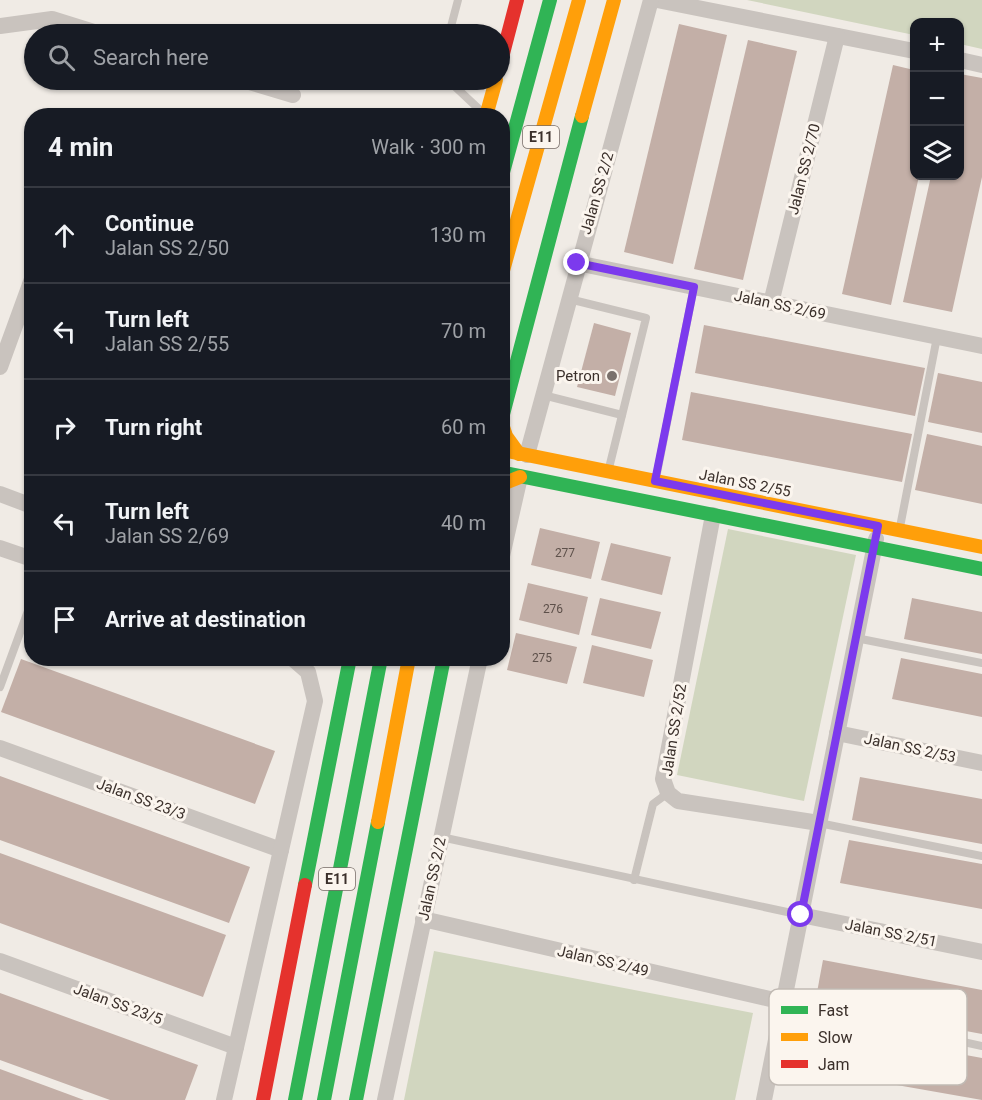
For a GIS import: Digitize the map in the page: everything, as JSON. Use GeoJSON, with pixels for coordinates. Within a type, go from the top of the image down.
{"type":"FeatureCollection","features":[{"type":"Feature","properties":{"kind":"main road"},"geometry":{"type":"LineString","coordinates":[[510,27],[517,0]]}},
{"type":"Feature","properties":{"kind":"main road","name":"E11"},"geometry":{"type":"LineString","coordinates":[[510,147],[550,0]]}},
{"type":"Feature","properties":{"kind":"main road","name":"E11"},"geometry":{"type":"LineString","coordinates":[[510,245],[579,0]]}},
{"type":"Feature","properties":{"kind":"main road"},"geometry":{"type":"LineString","coordinates":[[510,369],[614,0]]}},
{"type":"Feature","properties":{"kind":"main road"},"geometry":{"type":"LineString","coordinates":[[488,108],[492,90]]}},
{"type":"Feature","properties":{"kind":"main road"},"geometry":{"type":"LineString","coordinates":[[510,440],[523,455]]}},
{"type":"Feature","properties":{"kind":"main road","name":"Jalan SS 2/55"},"geometry":{"type":"LineString","coordinates":[[510,452],[982,547]]}},
{"type":"Feature","properties":{"kind":"main road"},"geometry":{"type":"LineString","coordinates":[[510,475],[982,569]]}},
{"type":"Feature","properties":{"kind":"main road"},"geometry":{"type":"LineString","coordinates":[[510,481],[520,477]]}},
{"type":"Feature","properties":{"kind":"main road"},"geometry":{"type":"LineString","coordinates":[[263,1100],[348,666]]}},
{"type":"Feature","properties":{"kind":"main road","name":"E11"},"geometry":{"type":"LineString","coordinates":[[296,1100],[379,666]]}},
{"type":"Feature","properties":{"kind":"main road","name":"E11"},"geometry":{"type":"LineString","coordinates":[[324,1100],[407,666]]}},
{"type":"Feature","properties":{"kind":"main road"},"geometry":{"type":"LineString","coordinates":[[356,1100],[442,666]]}},
{"type":"Feature","properties":{"kind":"street","name":"Jalan SS 2/2"},"geometry":{"type":"LineString","coordinates":[[523,455],[543,395],[577,263],[651,0]]}},
{"type":"Feature","properties":{"kind":"street"},"geometry":{"type":"LineString","coordinates":[[657,0],[910,50]]}},
{"type":"Feature","properties":{"kind":"street"},"geometry":{"type":"LineString","coordinates":[[0,26],[52,20],[66,24]]}},
{"type":"Feature","properties":{"kind":"street","name":"Jalan SS 2/70"},"geometry":{"type":"LineString","coordinates":[[771,303],[837,36]]}},
{"type":"Feature","properties":{"kind":"street"},"geometry":{"type":"LineString","coordinates":[[964,61],[982,65]]}},
{"type":"Feature","properties":{"kind":"street"},"geometry":{"type":"LineString","coordinates":[[276,90],[293,95]]}},
{"type":"Feature","properties":{"kind":"street","name":"Jalan SS 2/69"},"geometry":{"type":"LineString","coordinates":[[577,263],[982,346]]}},
{"type":"Feature","properties":{"kind":"street"},"geometry":{"type":"LineString","coordinates":[[0,367],[24,301]]}},
{"type":"Feature","properties":{"kind":"street"},"geometry":{"type":"LineString","coordinates":[[510,521],[520,477]]}},
{"type":"Feature","properties":{"kind":"street"},"geometry":{"type":"LineString","coordinates":[[0,494],[24,503]]}},
{"type":"Feature","properties":{"kind":"street","name":"Jalan SS 2/52"},"geometry":{"type":"LineString","coordinates":[[713,515],[663,779],[668,793],[678,801],[819,823]]}},
{"type":"Feature","properties":{"kind":"street"},"geometry":{"type":"LineString","coordinates":[[786,989],[878,526]]}},
{"type":"Feature","properties":{"kind":"street"},"geometry":{"type":"LineString","coordinates":[[0,548],[24,556]]}},
{"type":"Feature","properties":{"kind":"street"},"geometry":{"type":"LineString","coordinates":[[224,1100],[315,701],[308,672],[301,666]]}},
{"type":"Feature","properties":{"kind":"street","name":"Jalan SS 2/2"},"geometry":{"type":"LineString","coordinates":[[386,1100],[478,666]]}},
{"type":"Feature","properties":{"kind":"street","name":"Jalan SS 2/53"},"geometry":{"type":"LineString","coordinates":[[837,733],[982,763]]}},
{"type":"Feature","properties":{"kind":"street","name":"Jalan SS 23/3"},"geometry":{"type":"LineString","coordinates":[[0,748],[281,850]]}},
{"type":"Feature","properties":{"kind":"street","name":"Jalan SS 2/51"},"geometry":{"type":"LineString","coordinates":[[801,915],[982,952]]}},
{"type":"Feature","properties":{"kind":"street","name":"Jalan SS 2/49"},"geometry":{"type":"LineString","coordinates":[[423,919],[769,999]]}},
{"type":"Feature","properties":{"kind":"street","name":"Jalan SS 23/5"},"geometry":{"type":"LineString","coordinates":[[0,961],[236,1047]]}},
{"type":"Feature","properties":{"kind":"lane"},"geometry":{"type":"LineString","coordinates":[[452,24],[458,0]]}},
{"type":"Feature","properties":{"kind":"lane"},"geometry":{"type":"LineString","coordinates":[[459,90],[478,108]]}},
{"type":"Feature","properties":{"kind":"lane"},"geometry":{"type":"LineString","coordinates":[[655,481],[694,287]]}},
{"type":"Feature","properties":{"kind":"lane"},"geometry":{"type":"LineString","coordinates":[[568,299],[646,318],[608,472]]}},
{"type":"Feature","properties":{"kind":"lane"},"geometry":{"type":"LineString","coordinates":[[899,531],[937,337]]}},
{"type":"Feature","properties":{"kind":"lane"},"geometry":{"type":"LineString","coordinates":[[543,395],[622,415]]}},
{"type":"Feature","properties":{"kind":"lane"},"geometry":{"type":"LineString","coordinates":[[0,687],[24,622]]}},
{"type":"Feature","properties":{"kind":"lane"},"geometry":{"type":"LineString","coordinates":[[856,638],[982,663]]}},
{"type":"Feature","properties":{"kind":"lane"},"geometry":{"type":"LineString","coordinates":[[634,880],[653,804],[668,793]]}},
{"type":"Feature","properties":{"kind":"lane"},"geometry":{"type":"LineString","coordinates":[[819,823],[982,856]]}},
{"type":"Feature","properties":{"kind":"lane"},"geometry":{"type":"LineString","coordinates":[[441,837],[801,915]]}},
{"type":"Feature","properties":{"kind":"lane"},"geometry":{"type":"LineString","coordinates":[[967,1043],[982,1046]]}},
{"type":"Feature","properties":{"kind":"green space"},"geometry":{"type":"Polygon","coordinates":[[[747,0],[982,0],[982,49],[964,45],[964,18],[910,18],[910,34],[747,0]]]}},
{"type":"Feature","properties":{"kind":"green space"},"geometry":{"type":"Polygon","coordinates":[[[728,529],[856,555],[804,801],[677,775],[728,529]]]}},
{"type":"Feature","properties":{"kind":"green space"},"geometry":{"type":"Polygon","coordinates":[[[434,951],[753,1013],[735,1100],[404,1100],[434,951]]]}},
{"type":"Feature","properties":{"kind":"building"},"geometry":{"type":"Polygon","coordinates":[[[679,24],[727,35],[673,264],[624,252],[679,24]]]}},
{"type":"Feature","properties":{"kind":"building"},"geometry":{"type":"Polygon","coordinates":[[[748,40],[797,51],[743,280],[694,269],[748,40]]]}},
{"type":"Feature","properties":{"kind":"building"},"geometry":{"type":"Polygon","coordinates":[[[893,65],[910,69],[910,180],[918,180],[891,305],[842,294],[893,65]]]}},
{"type":"Feature","properties":{"kind":"building"},"geometry":{"type":"Polygon","coordinates":[[[964,75],[982,78],[982,177],[952,312],[903,302],[930,180],[964,180],[964,75]]]}},
{"type":"Feature","properties":{"kind":"building"},"geometry":{"type":"Polygon","coordinates":[[[594,323],[631,333],[615,396],[577,387],[594,323]]]}},
{"type":"Feature","properties":{"kind":"building"},"geometry":{"type":"Polygon","coordinates":[[[704,325],[925,368],[915,416],[695,373],[704,325]]]}},
{"type":"Feature","properties":{"kind":"building"},"geometry":{"type":"Polygon","coordinates":[[[938,373],[982,382],[982,433],[928,422],[938,373]]]}},
{"type":"Feature","properties":{"kind":"building"},"geometry":{"type":"Polygon","coordinates":[[[691,392],[912,434],[902,482],[682,440],[691,392]]]}},
{"type":"Feature","properties":{"kind":"building"},"geometry":{"type":"Polygon","coordinates":[[[927,434],[982,446],[982,504],[915,490],[927,434]]]}},
{"type":"Feature","properties":{"kind":"building"},"geometry":{"type":"Polygon","coordinates":[[[540,528],[600,542],[591,579],[531,565],[540,528]]]}},
{"type":"Feature","properties":{"kind":"building"},"geometry":{"type":"Polygon","coordinates":[[[611,543],[671,557],[662,595],[601,580],[611,543]]]}},
{"type":"Feature","properties":{"kind":"building"},"geometry":{"type":"Polygon","coordinates":[[[528,583],[588,597],[579,635],[519,620],[528,583]]]}},
{"type":"Feature","properties":{"kind":"building"},"geometry":{"type":"Polygon","coordinates":[[[600,598],[661,612],[651,649],[591,635],[600,598]]]}},
{"type":"Feature","properties":{"kind":"building"},"geometry":{"type":"Polygon","coordinates":[[[912,598],[982,612],[982,654],[904,639],[912,598]]]}},
{"type":"Feature","properties":{"kind":"building"},"geometry":{"type":"Polygon","coordinates":[[[516,633],[577,647],[567,684],[507,670],[510,666],[516,633]]]}},
{"type":"Feature","properties":{"kind":"building"},"geometry":{"type":"Polygon","coordinates":[[[592,645],[653,660],[644,697],[583,683],[592,645]]]}},
{"type":"Feature","properties":{"kind":"building"},"geometry":{"type":"Polygon","coordinates":[[[901,658],[982,674],[982,717],[892,699],[901,658]]]}},
{"type":"Feature","properties":{"kind":"building"},"geometry":{"type":"Polygon","coordinates":[[[21,659],[24,660],[24,666],[40,666],[275,751],[255,804],[1,712],[21,659]]]}},
{"type":"Feature","properties":{"kind":"building"},"geometry":{"type":"Polygon","coordinates":[[[0,776],[250,867],[229,923],[0,840],[0,776]]]}},
{"type":"Feature","properties":{"kind":"building"},"geometry":{"type":"Polygon","coordinates":[[[860,777],[982,799],[982,844],[852,820],[860,777]]]}},
{"type":"Feature","properties":{"kind":"building"},"geometry":{"type":"Polygon","coordinates":[[[849,840],[982,864],[982,909],[840,883],[849,840]]]}},
{"type":"Feature","properties":{"kind":"building"},"geometry":{"type":"Polygon","coordinates":[[[0,853],[226,935],[203,997],[0,923],[0,853]]]}},
{"type":"Feature","properties":{"kind":"building"},"geometry":{"type":"Polygon","coordinates":[[[823,960],[982,990],[982,1034],[967,1031],[967,989],[818,989],[823,960]]]}},
{"type":"Feature","properties":{"kind":"building"},"geometry":{"type":"Polygon","coordinates":[[[0,993],[198,1065],[185,1100],[110,1100],[0,1060],[0,993]]]}},
{"type":"Feature","properties":{"kind":"building"},"geometry":{"type":"Polygon","coordinates":[[[967,1055],[982,1058],[982,1100],[897,1085],[967,1085],[967,1055]]]}},
{"type":"Feature","properties":{"kind":"building"},"geometry":{"type":"Polygon","coordinates":[[[0,1069],[84,1100],[0,1100],[0,1069]]]}},
{"type":"Feature","properties":{"kind":"traffic: fast"},"geometry":{"type":"LineString","coordinates":[[510,147],[550,0]]}},
{"type":"Feature","properties":{"kind":"traffic: fast"},"geometry":{"type":"LineString","coordinates":[[510,388],[582,116]]}},
{"type":"Feature","properties":{"kind":"traffic: fast"},"geometry":{"type":"LineString","coordinates":[[510,474],[982,569]]}},
{"type":"Feature","properties":{"kind":"traffic: fast"},"geometry":{"type":"LineString","coordinates":[[305,885],[348,666]]}},
{"type":"Feature","properties":{"kind":"traffic: fast"},"geometry":{"type":"LineString","coordinates":[[295,1100],[379,666]]}},
{"type":"Feature","properties":{"kind":"traffic: fast"},"geometry":{"type":"LineString","coordinates":[[356,1100],[442,666]]}},
{"type":"Feature","properties":{"kind":"traffic: fast"},"geometry":{"type":"LineString","coordinates":[[324,1100],[378,822]]}},
{"type":"Feature","properties":{"kind":"traffic: slow"},"geometry":{"type":"LineString","coordinates":[[510,246],[579,0]]}},
{"type":"Feature","properties":{"kind":"traffic: slow"},"geometry":{"type":"LineString","coordinates":[[582,116],[614,0]]}},
{"type":"Feature","properties":{"kind":"traffic: slow"},"geometry":{"type":"LineString","coordinates":[[488,108],[493,90]]}},
{"type":"Feature","properties":{"kind":"traffic: slow"},"geometry":{"type":"LineString","coordinates":[[510,442],[519,454]]}},
{"type":"Feature","properties":{"kind":"traffic: slow"},"geometry":{"type":"LineString","coordinates":[[510,452],[982,547]]}},
{"type":"Feature","properties":{"kind":"traffic: slow"},"geometry":{"type":"LineString","coordinates":[[510,481],[520,477]]}},
{"type":"Feature","properties":{"kind":"traffic: slow"},"geometry":{"type":"LineString","coordinates":[[378,822],[407,666]]}},
{"type":"Feature","properties":{"kind":"traffic: jam"},"geometry":{"type":"LineString","coordinates":[[510,27],[517,0]]}},
{"type":"Feature","properties":{"kind":"traffic: jam"},"geometry":{"type":"LineString","coordinates":[[263,1100],[305,885]]}},
{"type":"Feature","properties":{"kind":"place","name":"Petron"},"geometry":{"type":"Point","coordinates":[612,376]}},
{"type":"Feature","properties":{"kind":"route"},"geometry":{"type":"LineString","coordinates":[[577,263],[694,287],[655,481],[878,526],[801,915]]}}]}
